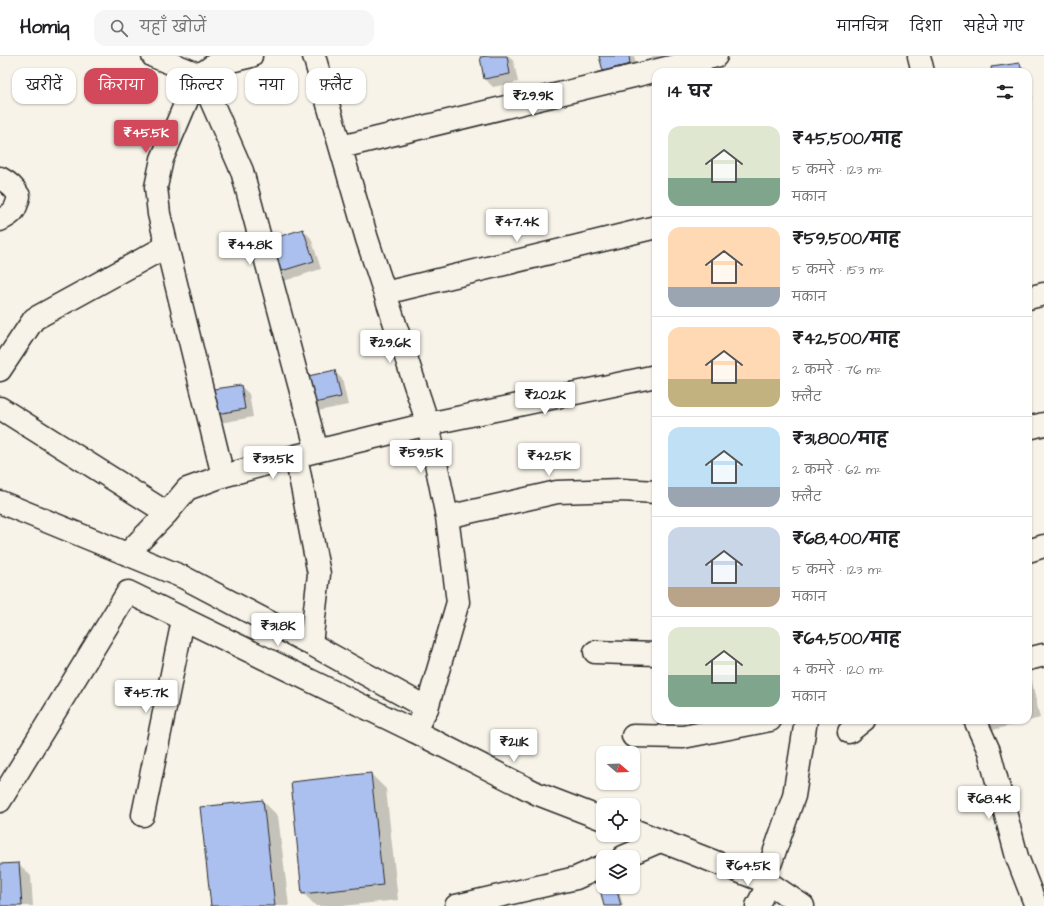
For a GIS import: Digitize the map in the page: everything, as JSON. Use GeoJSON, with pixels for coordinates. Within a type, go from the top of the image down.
{"type":"FeatureCollection","features":[{"type":"Feature","properties":{"kind":"street"},"geometry":{"type":"LineString","coordinates":[[153,56],[183,68]]}},
{"type":"Feature","properties":{"kind":"street"},"geometry":{"type":"LineString","coordinates":[[210,68],[214,65],[251,56]]}},
{"type":"Feature","properties":{"kind":"street"},"geometry":{"type":"LineString","coordinates":[[314,56],[367,239],[428,424],[447,516],[458,602],[427,708],[414,731]]}},
{"type":"Feature","properties":{"kind":"street"},"geometry":{"type":"LineString","coordinates":[[919,56],[922,68]]}},
{"type":"Feature","properties":{"kind":"street"},"geometry":{"type":"LineString","coordinates":[[341,147],[639,65],[713,60]]}},
{"type":"Feature","properties":{"kind":"street"},"geometry":{"type":"LineString","coordinates":[[186,104],[162,159],[156,187],[167,246],[223,476]]}},
{"type":"Feature","properties":{"kind":"street"},"geometry":{"type":"LineString","coordinates":[[213,104],[242,171],[317,451]]}},
{"type":"Feature","properties":{"kind":"street"},"geometry":{"type":"LineString","coordinates":[[0,178],[8,182],[19,196],[17,205],[11,214],[0,220]]}},
{"type":"Feature","properties":{"kind":"street"},"geometry":{"type":"LineString","coordinates":[[386,293],[652,228]]}},
{"type":"Feature","properties":{"kind":"street"},"geometry":{"type":"LineString","coordinates":[[0,370],[34,319],[167,246]]}},
{"type":"Feature","properties":{"kind":"street"},"geometry":{"type":"LineString","coordinates":[[1032,297],[1044,294]]}},
{"type":"Feature","properties":{"kind":"street"},"geometry":{"type":"LineString","coordinates":[[127,554],[167,513],[187,489],[223,476],[296,456],[428,424],[652,377]]}},
{"type":"Feature","properties":{"kind":"street"},"geometry":{"type":"LineString","coordinates":[[0,408],[167,513]]}},
{"type":"Feature","properties":{"kind":"street"},"geometry":{"type":"LineString","coordinates":[[1032,427],[1044,424]]}},
{"type":"Feature","properties":{"kind":"street"},"geometry":{"type":"LineString","coordinates":[[296,456],[319,574],[312,644]]}},
{"type":"Feature","properties":{"kind":"street"},"geometry":{"type":"LineString","coordinates":[[447,516],[557,492],[622,490],[652,492]]}},
{"type":"Feature","properties":{"kind":"street"},"geometry":{"type":"LineString","coordinates":[[0,502],[183,576],[312,644],[427,708]]}},
{"type":"Feature","properties":{"kind":"street"},"geometry":{"type":"LineString","coordinates":[[1032,550],[1044,546]]}},
{"type":"Feature","properties":{"kind":"street"},"geometry":{"type":"LineString","coordinates":[[0,801],[128,592],[414,731],[538,794],[596,816]]}},
{"type":"Feature","properties":{"kind":"street"},"geometry":{"type":"LineString","coordinates":[[143,815],[183,620]]}},
{"type":"Feature","properties":{"kind":"street"},"geometry":{"type":"LineString","coordinates":[[595,652],[652,654]]}},
{"type":"Feature","properties":{"kind":"street"},"geometry":{"type":"LineString","coordinates":[[1032,658],[1044,655]]}},
{"type":"Feature","properties":{"kind":"street"},"geometry":{"type":"LineString","coordinates":[[633,736],[683,737],[750,724]]}},
{"type":"Feature","properties":{"kind":"street"},"geometry":{"type":"LineString","coordinates":[[757,906],[770,873],[794,796],[805,724]]}},
{"type":"Feature","properties":{"kind":"street"},"geometry":{"type":"LineString","coordinates":[[977,724],[989,751],[1017,857],[1036,906]]}},
{"type":"Feature","properties":{"kind":"street"},"geometry":{"type":"LineString","coordinates":[[640,833],[660,841],[770,873],[803,906]]}},
{"type":"Feature","properties":{"kind":"street"},"geometry":{"type":"LineString","coordinates":[[639,850],[660,841]]}},
{"type":"Feature","properties":{"kind":"street"},"geometry":{"type":"LineString","coordinates":[[456,906],[576,878],[596,869]]}},
{"type":"Feature","properties":{"kind":"building"},"geometry":{"type":"Polygon","coordinates":[[[507,56],[510,74],[484,79],[480,57],[507,56]]]}},
{"type":"Feature","properties":{"kind":"building"},"geometry":{"type":"Polygon","coordinates":[[[599,56],[629,56],[630,64],[603,71],[599,56]]]}},
{"type":"Feature","properties":{"kind":"building"},"geometry":{"type":"Polygon","coordinates":[[[1020,63],[1021,68],[991,68],[1020,63]]]}},
{"type":"Feature","properties":{"kind":"building"},"geometry":{"type":"Polygon","coordinates":[[[303,229],[314,261],[275,273],[265,241],[303,229]]]}},
{"type":"Feature","properties":{"kind":"building"},"geometry":{"type":"Polygon","coordinates":[[[335,370],[341,397],[310,404],[304,377],[335,370]]]}},
{"type":"Feature","properties":{"kind":"building"},"geometry":{"type":"Polygon","coordinates":[[[241,385],[245,409],[211,415],[207,390],[241,385]]]}},
{"type":"Feature","properties":{"kind":"building"},"geometry":{"type":"Polygon","coordinates":[[[371,773],[383,885],[302,894],[291,782],[371,773]]]}},
{"type":"Feature","properties":{"kind":"building"},"geometry":{"type":"Polygon","coordinates":[[[263,800],[275,906],[211,906],[200,807],[263,800]]]}},
{"type":"Feature","properties":{"kind":"building"},"geometry":{"type":"Polygon","coordinates":[[[19,863],[22,906],[0,906],[0,864],[19,863]]]}},
{"type":"Feature","properties":{"kind":"building"},"geometry":{"type":"Polygon","coordinates":[[[601,894],[618,894],[621,906],[604,906],[601,894]]]}}]}
